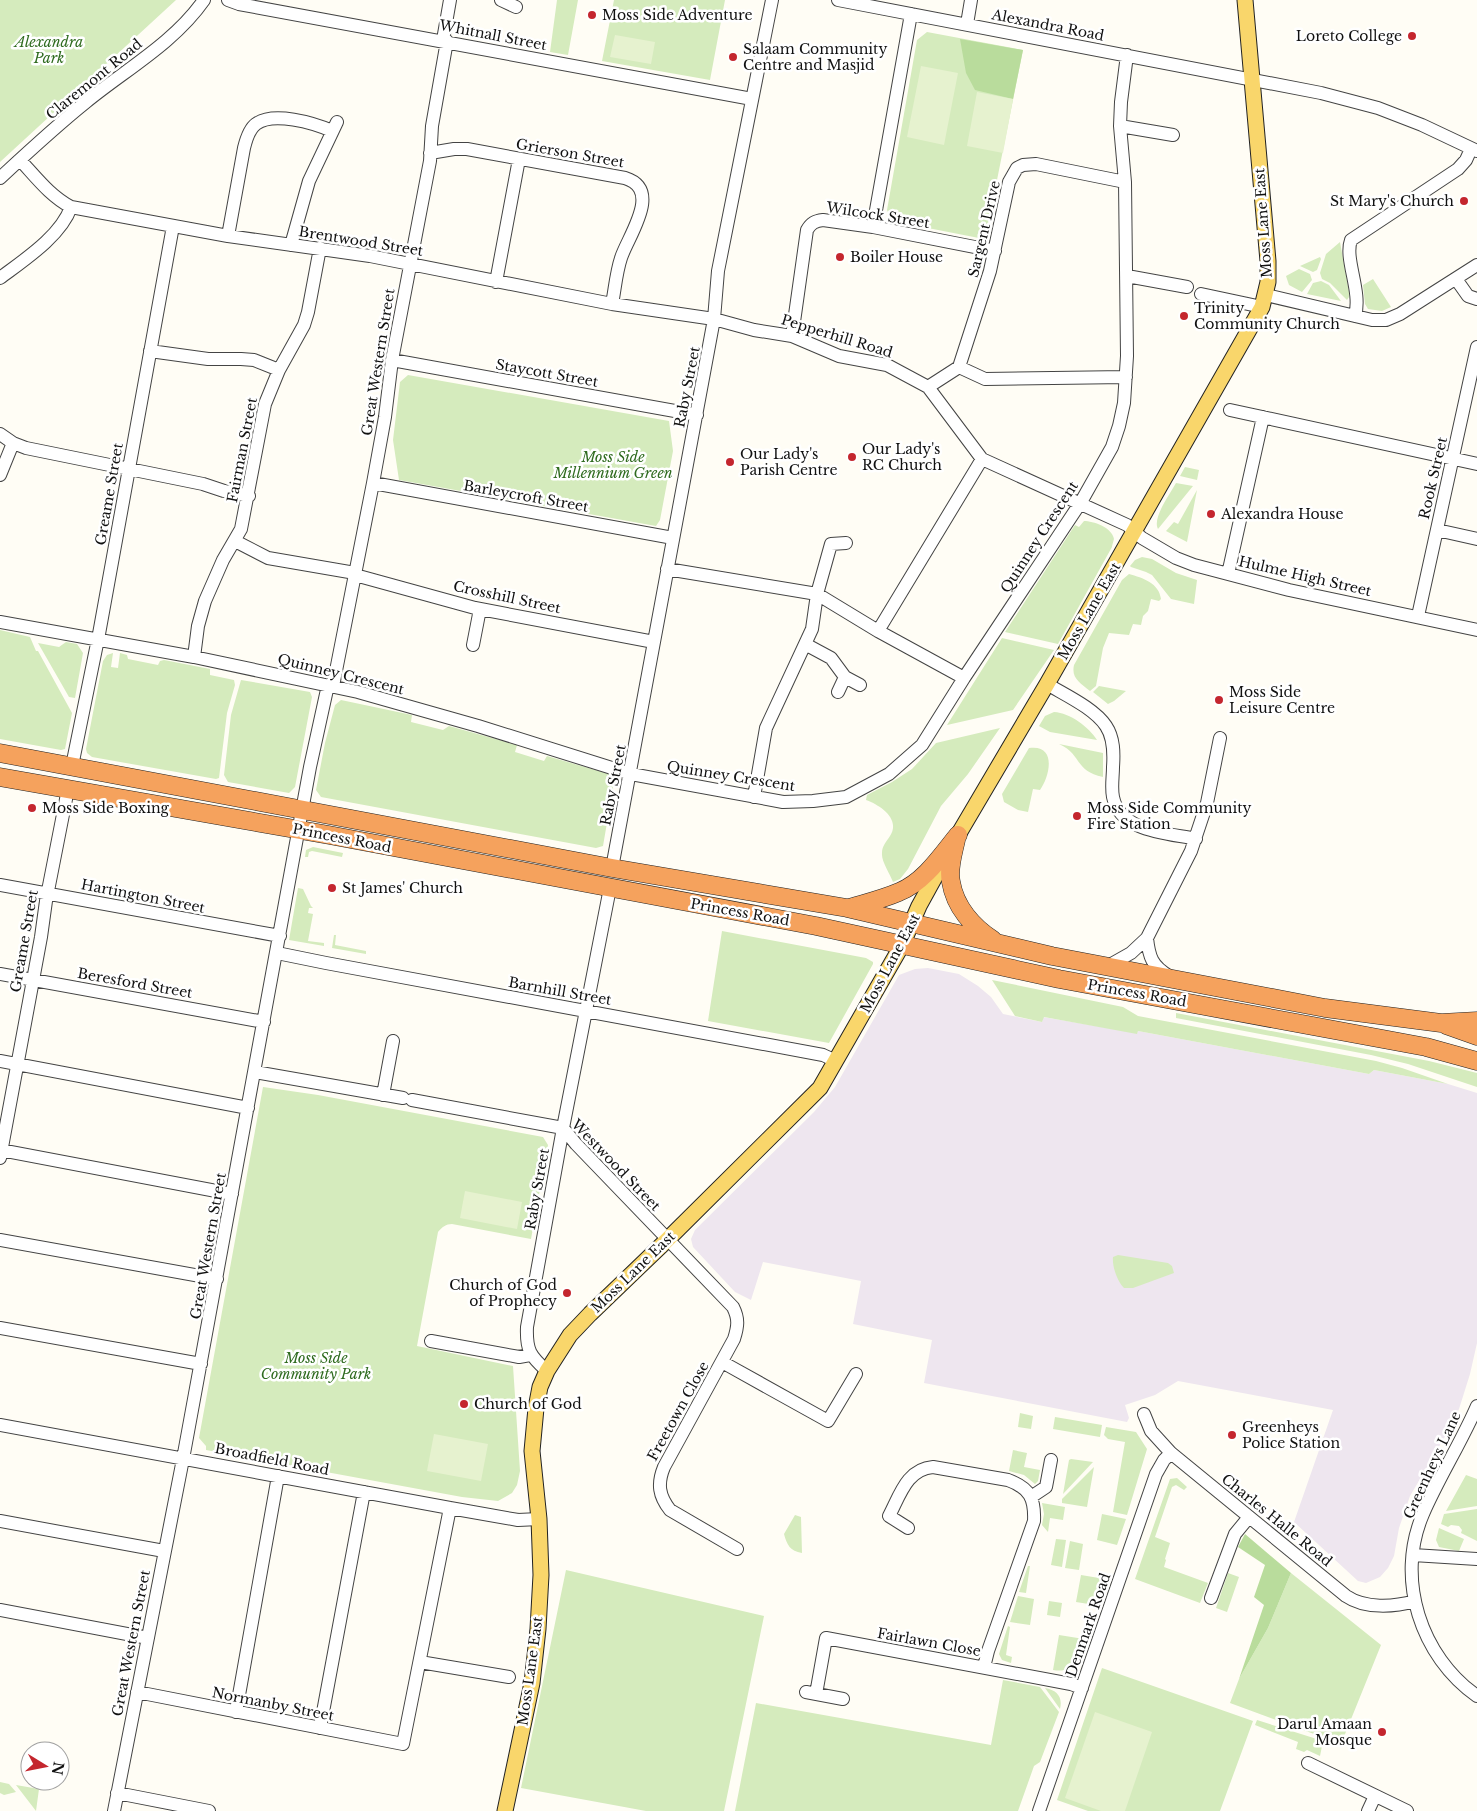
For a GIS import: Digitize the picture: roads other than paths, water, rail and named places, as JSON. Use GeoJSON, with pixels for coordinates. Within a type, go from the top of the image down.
{"type":"FeatureCollection","features":[{"type":"Feature","properties":{"kind":"highway","name":"Princess Road"},"geometry":{"type":"LineString","coordinates":[[0,753],[612,868],[846,908],[1052,956],[1325,1008],[1440,1023],[1477,1021]]}},
{"type":"Feature","properties":{"kind":"highway","name":"Princess Road"},"geometry":{"type":"LineString","coordinates":[[0,777],[299,830],[816,926],[1068,980],[1426,1047],[1477,1061]]}},
{"type":"Feature","properties":{"kind":"highway"},"geometry":{"type":"LineString","coordinates":[[846,908],[900,892],[919,880],[935,864],[958,835]]}},
{"type":"Feature","properties":{"kind":"highway"},"geometry":{"type":"LineString","coordinates":[[958,835],[951,870],[951,882],[956,898],[972,924],[998,944]]}},
{"type":"Feature","properties":{"kind":"highway"},"geometry":{"type":"LineString","coordinates":[[1440,1023],[1477,1036]]}},
{"type":"Feature","properties":{"kind":"main road","name":"Moss Lane East"},"geometry":{"type":"LineString","coordinates":[[505,1811],[532,1683],[538,1628],[541,1575],[539,1518],[532,1451],[536,1408],[540,1387],[547,1371],[570,1335],[590,1314],[820,1088],[902,945],[912,922],[958,835],[1135,532],[1264,301],[1268,261],[1245,0]]}},
{"type":"Feature","properties":{"kind":"street","name":"Claremont Road"},"geometry":{"type":"LineString","coordinates":[[0,178],[85,103],[161,44],[184,23],[204,0]]}},
{"type":"Feature","properties":{"kind":"street","name":"Whitnall Street"},"geometry":{"type":"LineString","coordinates":[[228,0],[239,4],[274,5],[445,41],[752,99]]}},
{"type":"Feature","properties":{"kind":"street","name":"Great Western Street"},"geometry":{"type":"LineString","coordinates":[[114,1811],[201,1364],[318,728],[331,686],[373,483],[385,417],[392,360],[430,153],[432,126],[450,0]]}},
{"type":"Feature","properties":{"kind":"street"},"geometry":{"type":"LineString","coordinates":[[502,0],[516,8]]}},
{"type":"Feature","properties":{"kind":"street","name":"Raby Street"},"geometry":{"type":"LineString","coordinates":[[612,868],[697,415],[714,319],[718,271],[772,0]]}},
{"type":"Feature","properties":{"kind":"street","name":"Alexandra Road"},"geometry":{"type":"LineString","coordinates":[[838,0],[1321,93],[1378,108],[1422,125],[1474,150]]}},
{"type":"Feature","properties":{"kind":"street"},"geometry":{"type":"LineString","coordinates":[[967,24],[971,0]]}},
{"type":"Feature","properties":{"kind":"street"},"geometry":{"type":"LineString","coordinates":[[873,227],[911,14]]}},
{"type":"Feature","properties":{"kind":"street","name":"Quinney Crescent"},"geometry":{"type":"LineString","coordinates":[[0,622],[194,657],[358,692],[469,723],[631,774],[783,802],[846,797],[889,774],[922,744],[1081,502],[1112,447],[1119,426],[1126,378],[1127,276],[1125,182],[1120,126],[1127,55]]}},
{"type":"Feature","properties":{"kind":"street"},"geometry":{"type":"LineString","coordinates":[[228,236],[244,148],[248,135],[254,125],[272,117],[334,127],[309,181],[291,245]]}},
{"type":"Feature","properties":{"kind":"street"},"geometry":{"type":"LineString","coordinates":[[1120,126],[1173,135]]}},
{"type":"Feature","properties":{"kind":"street","name":"Grierson Street"},"geometry":{"type":"LineString","coordinates":[[430,153],[467,149],[626,178],[637,184],[643,194],[643,207],[621,258],[612,304]]}},
{"type":"Feature","properties":{"kind":"street"},"geometry":{"type":"LineString","coordinates":[[1355,316],[1358,301],[1349,251],[1351,240],[1458,169],[1474,150]]}},
{"type":"Feature","properties":{"kind":"street"},"geometry":{"type":"LineString","coordinates":[[496,282],[518,159]]}},
{"type":"Feature","properties":{"kind":"street","name":"Brentwood Street"},"geometry":{"type":"LineString","coordinates":[[20,160],[50,192],[60,201],[71,207],[228,236],[320,248],[410,264],[612,304],[714,319]]}},
{"type":"Feature","properties":{"kind":"street","name":"Sargent Drive"},"geometry":{"type":"LineString","coordinates":[[960,367],[995,251],[1009,182],[1017,168],[1023,165],[1036,164],[1125,182]]}},
{"type":"Feature","properties":{"kind":"street"},"geometry":{"type":"LineString","coordinates":[[0,278],[24,260],[59,228],[71,207]]}},
{"type":"Feature","properties":{"kind":"street","name":"Wilcock Street"},"geometry":{"type":"LineString","coordinates":[[792,336],[807,230],[816,221],[823,220],[873,227],[995,251]]}},
{"type":"Feature","properties":{"kind":"street","name":"Greame Street"},"geometry":{"type":"LineString","coordinates":[[72,766],[173,226]]}},
{"type":"Feature","properties":{"kind":"street","name":"Fairman Street"},"geometry":{"type":"LineString","coordinates":[[194,657],[198,626],[205,601],[223,560],[241,529],[265,404],[279,370],[304,325],[320,248]]}},
{"type":"Feature","properties":{"kind":"street"},"geometry":{"type":"LineString","coordinates":[[1201,294],[1264,301],[1372,320],[1392,318],[1477,265]]}},
{"type":"Feature","properties":{"kind":"street"},"geometry":{"type":"LineString","coordinates":[[1127,276],[1188,287]]}},
{"type":"Feature","properties":{"kind":"street"},"geometry":{"type":"LineString","coordinates":[[1456,278],[1468,296],[1477,299]]}},
{"type":"Feature","properties":{"kind":"street","name":"Pepperhill Road"},"geometry":{"type":"LineString","coordinates":[[714,319],[754,330],[792,336],[839,356],[887,365],[928,388],[982,459],[1081,502],[1128,525],[1135,532]]}},
{"type":"Feature","properties":{"kind":"street","name":"Rook Street"},"geometry":{"type":"LineString","coordinates":[[1418,616],[1477,347]]}},
{"type":"Feature","properties":{"kind":"street"},"geometry":{"type":"LineString","coordinates":[[150,351],[208,359],[254,360],[279,370]]}},
{"type":"Feature","properties":{"kind":"street","name":"Staycott Street"},"geometry":{"type":"LineString","coordinates":[[392,360],[697,415]]}},
{"type":"Feature","properties":{"kind":"street"},"geometry":{"type":"LineString","coordinates":[[928,388],[960,367],[985,378],[1126,378]]}},
{"type":"Feature","properties":{"kind":"street"},"geometry":{"type":"LineString","coordinates":[[1230,410],[1477,464]]}},
{"type":"Feature","properties":{"kind":"street"},"geometry":{"type":"LineString","coordinates":[[1228,574],[1263,417]]}},
{"type":"Feature","properties":{"kind":"street"},"geometry":{"type":"LineString","coordinates":[[0,434],[26,448],[203,484],[248,496]]}},
{"type":"Feature","properties":{"kind":"street"},"geometry":{"type":"LineString","coordinates":[[0,475],[14,443]]}},
{"type":"Feature","properties":{"kind":"street"},"geometry":{"type":"LineString","coordinates":[[878,631],[982,459]]}},
{"type":"Feature","properties":{"kind":"street","name":"Barleycroft Street"},"geometry":{"type":"LineString","coordinates":[[373,483],[673,538]]}},
{"type":"Feature","properties":{"kind":"street"},"geometry":{"type":"LineString","coordinates":[[1437,530],[1477,539]]}},
{"type":"Feature","properties":{"kind":"street","name":"Hulme High Street"},"geometry":{"type":"LineString","coordinates":[[1135,532],[1181,561],[1198,567],[1289,590],[1477,630]]}},
{"type":"Feature","properties":{"kind":"street","name":"Crosshill Street"},"geometry":{"type":"LineString","coordinates":[[235,541],[268,558],[355,574],[480,609],[654,642]]}},
{"type":"Feature","properties":{"kind":"street"},"geometry":{"type":"LineString","coordinates":[[754,798],[766,728],[812,629],[817,594],[831,544],[846,543]]}},
{"type":"Feature","properties":{"kind":"street"},"geometry":{"type":"LineString","coordinates":[[667,569],[817,594],[878,631],[964,678]]}},
{"type":"Feature","properties":{"kind":"street"},"geometry":{"type":"LineString","coordinates":[[473,645],[480,609]]}},
{"type":"Feature","properties":{"kind":"street"},"geometry":{"type":"LineString","coordinates":[[805,644],[831,658],[845,677],[860,685]]}},
{"type":"Feature","properties":{"kind":"street"},"geometry":{"type":"LineString","coordinates":[[838,692],[845,677]]}},
{"type":"Feature","properties":{"kind":"street"},"geometry":{"type":"LineString","coordinates":[[1047,684],[1085,707],[1107,728],[1114,752],[1112,794],[1117,808],[1124,817],[1148,829],[1196,839]]}},
{"type":"Feature","properties":{"kind":"street"},"geometry":{"type":"LineString","coordinates":[[1108,966],[1131,954],[1147,938],[1196,839],[1207,803],[1220,738]]}},
{"type":"Feature","properties":{"kind":"street","name":"Greame Street"},"geometry":{"type":"LineString","coordinates":[[0,1153],[68,789]]}},
{"type":"Feature","properties":{"kind":"street","name":"Hartington Street"},"geometry":{"type":"LineString","coordinates":[[0,885],[280,936]]}},
{"type":"Feature","properties":{"kind":"street","name":"Raby Street"},"geometry":{"type":"LineString","coordinates":[[530,1355],[526,1341],[527,1327],[563,1128],[610,888]]}},
{"type":"Feature","properties":{"kind":"street"},"geometry":{"type":"LineString","coordinates":[[1147,938],[1150,955],[1158,969],[1173,979]]}},
{"type":"Feature","properties":{"kind":"street","name":"Barnhill Street"},"geometry":{"type":"LineString","coordinates":[[277,953],[829,1056],[836,1061]]}},
{"type":"Feature","properties":{"kind":"street","name":"Beresford Street"},"geometry":{"type":"LineString","coordinates":[[0,974],[264,1022]]}},
{"type":"Feature","properties":{"kind":"street"},"geometry":{"type":"LineString","coordinates":[[383,1095],[393,1042]]}},
{"type":"Feature","properties":{"kind":"street"},"geometry":{"type":"LineString","coordinates":[[0,1061],[248,1108]]}},
{"type":"Feature","properties":{"kind":"street","name":"Westwood Street"},"geometry":{"type":"LineString","coordinates":[[255,1072],[563,1128],[667,1240],[733,1307],[738,1316],[738,1325],[734,1339]]}},
{"type":"Feature","properties":{"kind":"street"},"geometry":{"type":"LineString","coordinates":[[0,1153],[232,1194]]}},
{"type":"Feature","properties":{"kind":"street"},"geometry":{"type":"LineString","coordinates":[[0,1240],[217,1279]]}},
{"type":"Feature","properties":{"kind":"street"},"geometry":{"type":"LineString","coordinates":[[0,1328],[201,1364]]}},
{"type":"Feature","properties":{"kind":"street","name":"Freetown Close"},"geometry":{"type":"LineString","coordinates":[[734,1339],[664,1467],[659,1486],[664,1503],[670,1510],[737,1549]]}},
{"type":"Feature","properties":{"kind":"street"},"geometry":{"type":"LineString","coordinates":[[431,1341],[519,1358],[530,1355],[547,1371]]}},
{"type":"Feature","properties":{"kind":"street"},"geometry":{"type":"LineString","coordinates":[[722,1362],[828,1421],[856,1374]]}},
{"type":"Feature","properties":{"kind":"street","name":"Greenheys Lane"},"geometry":{"type":"LineString","coordinates":[[1477,1406],[1422,1516],[1413,1555],[1412,1576],[1415,1601],[1424,1632],[1436,1655],[1455,1678],[1477,1696]]}},
{"type":"Feature","properties":{"kind":"street","name":"Charles Halle Road"},"geometry":{"type":"LineString","coordinates":[[1144,1414],[1151,1431],[1171,1453],[1349,1599],[1364,1603],[1393,1606],[1415,1601]]}},
{"type":"Feature","properties":{"kind":"street","name":"Broadfield Road"},"geometry":{"type":"LineString","coordinates":[[0,1425],[518,1520],[539,1518]]}},
{"type":"Feature","properties":{"kind":"street","name":"Denmark Road"},"geometry":{"type":"LineString","coordinates":[[1039,1811],[1156,1474],[1164,1460],[1171,1453]]}},
{"type":"Feature","properties":{"kind":"street"},"geometry":{"type":"LineString","coordinates":[[1032,1497],[1046,1487],[1051,1460]]}},
{"type":"Feature","properties":{"kind":"street"},"geometry":{"type":"LineString","coordinates":[[908,1528],[889,1516],[910,1477],[923,1468],[933,1467],[1008,1480],[1019,1484],[1032,1497],[1034,1521],[984,1667]]}},
{"type":"Feature","properties":{"kind":"street"},"geometry":{"type":"LineString","coordinates":[[236,1712],[278,1476]]}},
{"type":"Feature","properties":{"kind":"street"},"geometry":{"type":"LineString","coordinates":[[320,1728],[364,1492]]}},
{"type":"Feature","properties":{"kind":"street"},"geometry":{"type":"LineString","coordinates":[[450,1508],[420,1662],[509,1677]]}},
{"type":"Feature","properties":{"kind":"street"},"geometry":{"type":"LineString","coordinates":[[1211,1598],[1235,1534],[1249,1517]]}},
{"type":"Feature","properties":{"kind":"street"},"geometry":{"type":"LineString","coordinates":[[0,1521],[164,1551]]}},
{"type":"Feature","properties":{"kind":"street"},"geometry":{"type":"LineString","coordinates":[[1413,1555],[1448,1559],[1477,1559]]}},
{"type":"Feature","properties":{"kind":"street"},"geometry":{"type":"LineString","coordinates":[[0,1610],[148,1638]]}},
{"type":"Feature","properties":{"kind":"street","name":"Fairlawn Close"},"geometry":{"type":"LineString","coordinates":[[843,1699],[811,1693],[826,1638],[984,1667],[1071,1684],[1082,1688]]}},
{"type":"Feature","properties":{"kind":"street","name":"Normanby Street"},"geometry":{"type":"LineString","coordinates":[[137,1692],[403,1744],[420,1662]]}},
{"type":"Feature","properties":{"kind":"street"},"geometry":{"type":"LineString","coordinates":[[1308,1763],[1407,1811]]}},
{"type":"Feature","properties":{"kind":"street"},"geometry":{"type":"LineString","coordinates":[[117,1793],[209,1811]]}},
{"type":"Feature","properties":{"kind":"street"},"geometry":{"type":"LineString","coordinates":[[1368,1811],[1375,1796]]}},
{"type":"Feature","properties":{"kind":"place","name":"Moss Side Adventure"},"geometry":{"type":"Point","coordinates":[592,15]}},
{"type":"Feature","properties":{"kind":"place","name":"Loreto College"},"geometry":{"type":"Point","coordinates":[1412,36]}},
{"type":"Feature","properties":{"kind":"place","name":"Salaam Community Centre and Masjid"},"geometry":{"type":"Point","coordinates":[733,57]}},
{"type":"Feature","properties":{"kind":"place","name":"St Mary's Church"},"geometry":{"type":"Point","coordinates":[1464,201]}},
{"type":"Feature","properties":{"kind":"place","name":"Boiler House"},"geometry":{"type":"Point","coordinates":[840,257]}},
{"type":"Feature","properties":{"kind":"place","name":"Trinity Community Church"},"geometry":{"type":"Point","coordinates":[1184,316]}},
{"type":"Feature","properties":{"kind":"place","name":"Our Lady's RC Church"},"geometry":{"type":"Point","coordinates":[852,457]}},
{"type":"Feature","properties":{"kind":"place","name":"Our Lady's Parish Centre"},"geometry":{"type":"Point","coordinates":[730,462]}},
{"type":"Feature","properties":{"kind":"place","name":"Alexandra House"},"geometry":{"type":"Point","coordinates":[1211,514]}},
{"type":"Feature","properties":{"kind":"place","name":"Moss Side Leisure Centre"},"geometry":{"type":"Point","coordinates":[1219,700]}},
{"type":"Feature","properties":{"kind":"place","name":"Moss Side Boxing"},"geometry":{"type":"Point","coordinates":[32,808]}},
{"type":"Feature","properties":{"kind":"place","name":"Moss Side Community Fire Station"},"geometry":{"type":"Point","coordinates":[1077,816]}},
{"type":"Feature","properties":{"kind":"place","name":"St James' Church"},"geometry":{"type":"Point","coordinates":[332,888]}},
{"type":"Feature","properties":{"kind":"place","name":"Church of God of Prophecy"},"geometry":{"type":"Point","coordinates":[567,1293]}},
{"type":"Feature","properties":{"kind":"place","name":"Church of God"},"geometry":{"type":"Point","coordinates":[464,1404]}},
{"type":"Feature","properties":{"kind":"place","name":"Greenheys Police Station"},"geometry":{"type":"Point","coordinates":[1232,1435]}},
{"type":"Feature","properties":{"kind":"place","name":"Darul Amaan Mosque"},"geometry":{"type":"Point","coordinates":[1382,1732]}},
{"type":"Feature","properties":{"kind":"park label","name":"Alexandra Park"},"geometry":{"type":"Point","coordinates":[49,50]}},
{"type":"Feature","properties":{"kind":"park label","name":"Moss Side Millennium Green"},"geometry":{"type":"Point","coordinates":[613,466]}},
{"type":"Feature","properties":{"kind":"park label","name":"Moss Side Community Park"},"geometry":{"type":"Point","coordinates":[316,1366]}}]}
